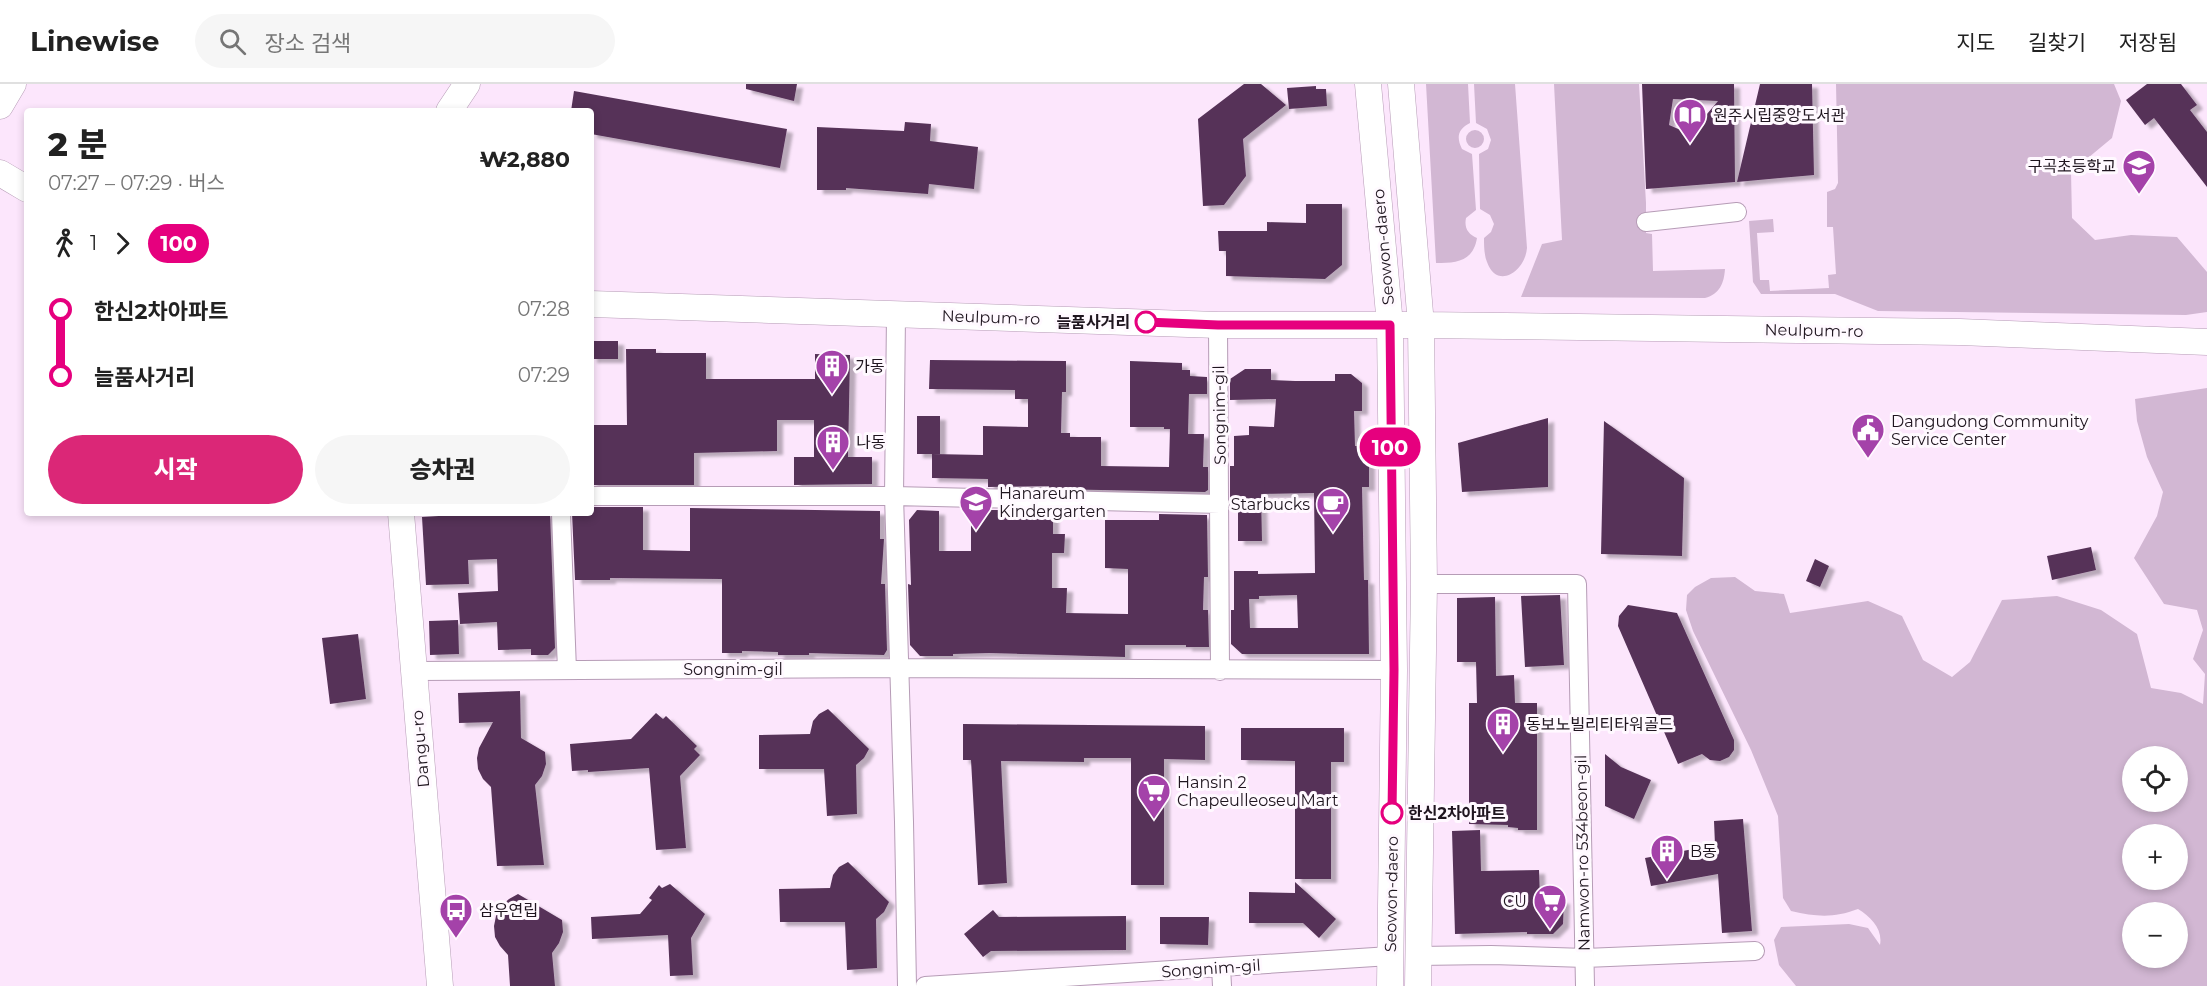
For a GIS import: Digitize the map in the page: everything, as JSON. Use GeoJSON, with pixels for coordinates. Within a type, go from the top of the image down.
{"type":"FeatureCollection","features":[{"type":"Feature","properties":{"kind":"street"},"geometry":{"type":"LineString","coordinates":[[0,106],[14,84]]}},
{"type":"Feature","properties":{"kind":"street"},"geometry":{"type":"LineString","coordinates":[[451,108],[467,84]]}},
{"type":"Feature","properties":{"kind":"street","name":"Seowon-daero"},"geometry":{"type":"LineString","coordinates":[[1368,84],[1390,325],[1394,670],[1390,986]]}},
{"type":"Feature","properties":{"kind":"street","name":"Seowon-daero"},"geometry":{"type":"LineString","coordinates":[[1401,84],[1420,325],[1424,584],[1418,986]]}},
{"type":"Feature","properties":{"kind":"street"},"geometry":{"type":"LineString","coordinates":[[0,173],[24,187]]}},
{"type":"Feature","properties":{"kind":"street"},"geometry":{"type":"LineString","coordinates":[[1646,222],[1737,212]]}},
{"type":"Feature","properties":{"kind":"street","name":"Neulpum-ro"},"geometry":{"type":"LineString","coordinates":[[594,304],[1218,325],[1420,325],[1960,332],[2207,342]]}},
{"type":"Feature","properties":{"kind":"street"},"geometry":{"type":"LineString","coordinates":[[896,315],[894,496],[907,986]]}},
{"type":"Feature","properties":{"kind":"street","name":"Songnim-gil"},"geometry":{"type":"LineString","coordinates":[[1218,325],[1220,670]]}},
{"type":"Feature","properties":{"kind":"street"},"geometry":{"type":"LineString","coordinates":[[594,496],[894,496],[1220,504]]}},
{"type":"Feature","properties":{"kind":"street","name":"Dangu-ro"},"geometry":{"type":"LineString","coordinates":[[401,516],[440,986]]}},
{"type":"Feature","properties":{"kind":"street"},"geometry":{"type":"LineString","coordinates":[[561,516],[567,670]]}},
{"type":"Feature","properties":{"kind":"street","name":"Namwon-ro 534beon-gil"},"geometry":{"type":"LineString","coordinates":[[1424,584],[1577,584],[1585,986]]}},
{"type":"Feature","properties":{"kind":"street","name":"Songnim-gil"},"geometry":{"type":"LineString","coordinates":[[414,671],[900,668],[1394,670]]}},
{"type":"Feature","properties":{"kind":"street"},"geometry":{"type":"LineString","coordinates":[[1390,956],[1491,955],[1585,958],[1755,951]]}},
{"type":"Feature","properties":{"kind":"street","name":"Songnim-gil"},"geometry":{"type":"LineString","coordinates":[[925,986],[1390,956]]}},
{"type":"Feature","properties":{"kind":"street"},"geometry":{"type":"LineString","coordinates":[[1221,967],[1222,986]]}},
{"type":"Feature","properties":{"kind":"shaded area"},"geometry":{"type":"Polygon","coordinates":[[[1426,84],[1468,84],[1470,123],[1461,131],[1459,141],[1462,149],[1472,154],[1476,210],[1466,218],[1466,228],[1471,235],[1477,238],[1472,252],[1457,261],[1436,263],[1426,84]]]}},
{"type":"Feature","properties":{"kind":"shaded area"},"geometry":{"type":"Polygon","coordinates":[[[1474,84],[1515,84],[1527,248],[1521,264],[1516,270],[1504,276],[1497,275],[1492,270],[1485,253],[1484,238],[1491,232],[1494,224],[1490,215],[1480,209],[1479,154],[1488,149],[1491,140],[1487,129],[1476,123],[1474,84]]]}},
{"type":"Feature","properties":{"kind":"shaded area"},"geometry":{"type":"Polygon","coordinates":[[[1554,84],[1639,84],[1646,233],[1652,234],[1653,271],[1725,269],[1724,279],[1718,291],[1705,298],[1521,297],[1542,244],[1562,240],[1554,84]]]}},
{"type":"Feature","properties":{"kind":"shaded area"},"geometry":{"type":"Polygon","coordinates":[[[1836,84],[2114,84],[2121,101],[2112,138],[2071,172],[2072,218],[2095,240],[2131,235],[2177,237],[2207,272],[2207,312],[2186,315],[1878,311],[1835,294],[1761,294],[1753,282],[1749,221],[1773,219],[1774,232],[1757,233],[1760,280],[1769,280],[1770,291],[1829,288],[1828,275],[1836,274],[1833,227],[1827,227],[1827,192],[1835,189],[1838,183],[1836,84]]]}},
{"type":"Feature","properties":{"kind":"shaded area"},"geometry":{"type":"Polygon","coordinates":[[[1475,130],[1481,133],[1484,139],[1481,145],[1475,148],[1469,145],[1466,139],[1469,133],[1475,130]]]}},
{"type":"Feature","properties":{"kind":"shaded area"},"geometry":{"type":"Polygon","coordinates":[[[2207,388],[2207,986],[1796,986],[1779,965],[1774,940],[1781,927],[1849,924],[1868,928],[1880,945],[1880,934],[1871,920],[1858,909],[1825,916],[1809,914],[1791,911],[1783,898],[1778,816],[1751,750],[1693,631],[1686,610],[1687,595],[1695,587],[1711,578],[1735,577],[1755,591],[1784,594],[1790,613],[1868,601],[1902,616],[1923,660],[1952,677],[1970,662],[2002,600],[2057,596],[2101,610],[2137,634],[2151,688],[2181,693],[2203,704],[2205,674],[2193,659],[2203,630],[2197,610],[2164,604],[2134,558],[2157,516],[2163,492],[2147,457],[2137,421],[2135,399],[2207,388]]]}},
{"type":"Feature","properties":{"kind":"building"},"geometry":{"type":"Polygon","coordinates":[[[746,84],[797,84],[794,101],[746,89],[746,84]]]}},
{"type":"Feature","properties":{"kind":"building"},"geometry":{"type":"Polygon","coordinates":[[[1244,84],[1261,84],[1286,105],[1243,139],[1246,176],[1224,205],[1203,206],[1198,119],[1244,84]]]}},
{"type":"Feature","properties":{"kind":"building"},"geometry":{"type":"Polygon","coordinates":[[[1642,84],[1734,84],[1735,182],[1646,189],[1642,84]],[[1673,99],[1669,125],[1690,134],[1718,101],[1673,99]]]}},
{"type":"Feature","properties":{"kind":"building"},"geometry":{"type":"Polygon","coordinates":[[[1760,84],[1812,84],[1814,175],[1737,182],[1760,84]]]}},
{"type":"Feature","properties":{"kind":"building"},"geometry":{"type":"Polygon","coordinates":[[[2147,84],[2181,84],[2197,105],[2190,110],[2207,132],[2207,187],[2154,118],[2145,125],[2126,100],[2147,84]]]}},
{"type":"Feature","properties":{"kind":"building"},"geometry":{"type":"Polygon","coordinates":[[[1316,86],[1316,89],[1326,89],[1327,106],[1289,109],[1287,88],[1316,86]]]}},
{"type":"Feature","properties":{"kind":"building"},"geometry":{"type":"Polygon","coordinates":[[[574,91],[787,129],[780,168],[594,135],[594,108],[571,108],[574,91]]]}},
{"type":"Feature","properties":{"kind":"building"},"geometry":{"type":"Polygon","coordinates":[[[905,122],[931,124],[930,141],[978,147],[974,189],[929,184],[928,194],[846,188],[846,190],[817,190],[817,127],[904,131],[905,122]]]}},
{"type":"Feature","properties":{"kind":"building"},"geometry":{"type":"Polygon","coordinates":[[[1306,204],[1342,204],[1342,265],[1325,279],[1226,276],[1226,251],[1219,251],[1218,231],[1267,231],[1267,222],[1306,223],[1306,204]]]}},
{"type":"Feature","properties":{"kind":"building"},"geometry":{"type":"Polygon","coordinates":[[[594,341],[618,341],[618,359],[594,359],[594,341]]]}},
{"type":"Feature","properties":{"kind":"building"},"geometry":{"type":"Polygon","coordinates":[[[626,349],[656,349],[656,353],[706,353],[706,379],[815,379],[815,354],[850,355],[848,457],[872,457],[872,484],[794,485],[794,457],[814,457],[814,420],[777,420],[777,451],[694,453],[694,485],[594,485],[594,425],[627,425],[626,349]]]}},
{"type":"Feature","properties":{"kind":"building"},"geometry":{"type":"Polygon","coordinates":[[[930,360],[1066,361],[1066,392],[1062,392],[1061,433],[1070,433],[1070,437],[1101,437],[1101,466],[1169,467],[1170,429],[1130,427],[1130,361],[1182,363],[1182,370],[1190,370],[1190,376],[1207,377],[1207,394],[1189,394],[1188,434],[1204,434],[1203,467],[1208,467],[1208,490],[1205,492],[1049,489],[1049,486],[988,487],[988,479],[932,478],[932,454],[983,455],[983,426],[1028,427],[1028,399],[1015,399],[1015,390],[929,389],[930,360]]]}},
{"type":"Feature","properties":{"kind":"building"},"geometry":{"type":"Polygon","coordinates":[[[1245,369],[1271,369],[1271,380],[1335,381],[1335,374],[1351,374],[1362,383],[1362,411],[1354,411],[1355,446],[1369,446],[1369,487],[1362,487],[1364,580],[1368,580],[1369,654],[1242,654],[1231,644],[1234,571],[1258,571],[1258,574],[1315,573],[1314,493],[1261,494],[1262,541],[1238,541],[1238,499],[1230,499],[1230,466],[1234,466],[1234,436],[1249,435],[1249,426],[1274,427],[1276,399],[1230,400],[1230,379],[1245,369]],[[1297,595],[1259,596],[1259,599],[1249,599],[1250,628],[1298,628],[1297,595]]]}},
{"type":"Feature","properties":{"kind":"building"},"geometry":{"type":"Polygon","coordinates":[[[917,416],[940,416],[940,454],[917,454],[917,416]]]}},
{"type":"Feature","properties":{"kind":"building"},"geometry":{"type":"Polygon","coordinates":[[[1548,418],[1548,487],[1462,492],[1458,443],[1548,418]]]}},
{"type":"Feature","properties":{"kind":"building"},"geometry":{"type":"Polygon","coordinates":[[[1604,421],[1684,478],[1682,556],[1601,554],[1604,421]]]}},
{"type":"Feature","properties":{"kind":"building"},"geometry":{"type":"Polygon","coordinates":[[[594,507],[643,507],[643,550],[688,551],[690,551],[690,508],[880,511],[880,539],[884,539],[881,584],[885,584],[887,650],[884,655],[809,653],[809,655],[778,655],[778,652],[742,651],[742,653],[722,653],[722,579],[575,580],[572,516],[594,516],[594,507]]]}},
{"type":"Feature","properties":{"kind":"building"},"geometry":{"type":"Polygon","coordinates":[[[917,510],[939,511],[939,551],[971,551],[971,514],[988,515],[988,510],[1013,510],[1013,515],[1053,515],[1053,534],[1065,534],[1064,553],[1052,553],[1052,588],[1067,588],[1066,613],[1128,614],[1128,569],[1105,568],[1105,520],[1159,520],[1159,514],[1207,515],[1208,577],[1204,577],[1203,610],[1208,610],[1209,647],[1125,645],[1125,657],[989,653],[920,656],[910,645],[908,584],[911,585],[909,520],[917,510]]]}},
{"type":"Feature","properties":{"kind":"building"},"geometry":{"type":"Polygon","coordinates":[[[550,516],[555,648],[548,655],[531,655],[531,649],[498,650],[497,622],[460,624],[458,593],[498,591],[497,559],[468,560],[469,584],[426,585],[422,517],[550,516]]]}},
{"type":"Feature","properties":{"kind":"building"},"geometry":{"type":"Polygon","coordinates":[[[2091,547],[2096,570],[2052,580],[2047,556],[2091,547]]]}},
{"type":"Feature","properties":{"kind":"building"},"geometry":{"type":"Polygon","coordinates":[[[1815,559],[1829,566],[1820,587],[1806,581],[1815,559]]]}},
{"type":"Feature","properties":{"kind":"building"},"geometry":{"type":"Polygon","coordinates":[[[1560,595],[1564,665],[1525,667],[1521,596],[1560,595]]]}},
{"type":"Feature","properties":{"kind":"building","name":"동보노빌리티타워골드"},"geometry":{"type":"Polygon","coordinates":[[[1495,597],[1496,676],[1514,675],[1515,703],[1537,703],[1537,830],[1518,830],[1508,825],[1469,824],[1469,703],[1477,703],[1476,662],[1457,662],[1457,598],[1495,597]]]}},
{"type":"Feature","properties":{"kind":"building"},"geometry":{"type":"Polygon","coordinates":[[[1628,605],[1677,613],[1734,740],[1734,750],[1729,757],[1720,761],[1710,760],[1702,754],[1678,764],[1618,626],[1619,616],[1628,605]]]}},
{"type":"Feature","properties":{"kind":"building"},"geometry":{"type":"Polygon","coordinates":[[[458,620],[459,654],[430,655],[429,621],[458,620]]]}},
{"type":"Feature","properties":{"kind":"building"},"geometry":{"type":"Polygon","coordinates":[[[358,634],[366,699],[330,704],[322,638],[358,634]]]}},
{"type":"Feature","properties":{"kind":"building"},"geometry":{"type":"Polygon","coordinates":[[[520,691],[521,738],[545,752],[546,764],[542,776],[535,785],[544,865],[497,866],[491,787],[483,779],[478,769],[477,758],[479,748],[493,722],[459,723],[458,693],[520,691]]]}},
{"type":"Feature","properties":{"kind":"building"},"geometry":{"type":"Polygon","coordinates":[[[828,709],[869,749],[856,765],[857,814],[827,816],[824,769],[759,769],[759,735],[810,734],[813,721],[828,709]]]}},
{"type":"Feature","properties":{"kind":"building"},"geometry":{"type":"Polygon","coordinates":[[[656,713],[663,719],[666,716],[697,746],[694,749],[700,755],[680,776],[686,848],[656,850],[649,768],[572,771],[570,744],[631,739],[656,713]]]}},
{"type":"Feature","properties":{"kind":"building"},"geometry":{"type":"Polygon","coordinates":[[[963,724],[1205,726],[1205,760],[1164,759],[1164,885],[1131,885],[1131,758],[1084,758],[1084,762],[1001,761],[1007,883],[978,885],[971,760],[963,760],[963,724]]]}},
{"type":"Feature","properties":{"kind":"building"},"geometry":{"type":"Polygon","coordinates":[[[1241,728],[1344,728],[1344,762],[1331,762],[1331,879],[1295,879],[1295,761],[1241,760],[1241,728]]]}},
{"type":"Feature","properties":{"kind":"building"},"geometry":{"type":"Polygon","coordinates":[[[1605,754],[1621,767],[1651,780],[1634,819],[1605,806],[1605,754]]]}},
{"type":"Feature","properties":{"kind":"building","name":"B동"},"geometry":{"type":"Polygon","coordinates":[[[1743,819],[1752,931],[1722,933],[1718,874],[1651,886],[1645,858],[1715,845],[1714,821],[1743,819]]]}},
{"type":"Feature","properties":{"kind":"building"},"geometry":{"type":"Polygon","coordinates":[[[1480,830],[1481,871],[1539,870],[1540,900],[1564,900],[1563,924],[1553,934],[1527,934],[1527,932],[1455,934],[1452,831],[1480,830]]]}},
{"type":"Feature","properties":{"kind":"building"},"geometry":{"type":"Polygon","coordinates":[[[848,862],[889,902],[884,912],[876,919],[877,968],[847,970],[845,922],[780,922],[779,889],[830,888],[833,875],[839,867],[848,862]]]}},
{"type":"Feature","properties":{"kind":"building"},"geometry":{"type":"Polygon","coordinates":[[[1295,882],[1336,919],[1319,938],[1303,923],[1249,923],[1249,892],[1295,893],[1295,882]]]}},
{"type":"Feature","properties":{"kind":"building"},"geometry":{"type":"Polygon","coordinates":[[[670,884],[705,914],[691,938],[693,975],[670,976],[668,935],[592,939],[591,917],[640,914],[652,900],[649,898],[659,885],[662,888],[670,884]]]}},
{"type":"Feature","properties":{"kind":"building"},"geometry":{"type":"Polygon","coordinates":[[[518,894],[562,920],[563,932],[552,953],[555,986],[510,986],[508,955],[495,937],[494,926],[501,906],[518,894]]]}},
{"type":"Feature","properties":{"kind":"building"},"geometry":{"type":"Polygon","coordinates":[[[993,910],[999,917],[1126,916],[1126,950],[991,951],[983,957],[964,934],[993,910]]]}},
{"type":"Feature","properties":{"kind":"building"},"geometry":{"type":"Polygon","coordinates":[[[1160,917],[1209,917],[1208,945],[1160,944],[1160,917]]]}},
{"type":"Feature","properties":{"kind":"bus line","name":"100"},"geometry":{"type":"LineString","coordinates":[[1146,322],[1218,325],[1390,325],[1394,670],[1392,813]]}},
{"type":"Feature","properties":{"kind":"place","name":"원주시립중앙도서관"},"geometry":{"type":"Point","coordinates":[1690,144]}},
{"type":"Feature","properties":{"kind":"place","name":"구곡초등학교"},"geometry":{"type":"Point","coordinates":[2139,195]}},
{"type":"Feature","properties":{"kind":"place","name":"늘품사거리"},"geometry":{"type":"Point","coordinates":[1146,322]}},
{"type":"Feature","properties":{"kind":"place","name":"가동"},"geometry":{"type":"Point","coordinates":[832,395]}},
{"type":"Feature","properties":{"kind":"place","name":"Dangudong Community Service Center"},"geometry":{"type":"Point","coordinates":[1868,459]}},
{"type":"Feature","properties":{"kind":"place","name":"나동"},"geometry":{"type":"Point","coordinates":[833,471]}},
{"type":"Feature","properties":{"kind":"place","name":"Hanareum Kindergarten"},"geometry":{"type":"Point","coordinates":[976,531]}},
{"type":"Feature","properties":{"kind":"place","name":"Starbucks"},"geometry":{"type":"Point","coordinates":[1333,533]}},
{"type":"Feature","properties":{"kind":"place","name":"동보노빌리티타워골드"},"geometry":{"type":"Point","coordinates":[1503,753]}},
{"type":"Feature","properties":{"kind":"place","name":"한신2차아파트"},"geometry":{"type":"Point","coordinates":[1392,813]}},
{"type":"Feature","properties":{"kind":"place","name":"Hansin 2 Chapeulleoseu Mart"},"geometry":{"type":"Point","coordinates":[1154,820]}},
{"type":"Feature","properties":{"kind":"place","name":"B동"},"geometry":{"type":"Point","coordinates":[1667,880]}},
{"type":"Feature","properties":{"kind":"place","name":"CU"},"geometry":{"type":"Point","coordinates":[1550,930]}},
{"type":"Feature","properties":{"kind":"place","name":"삼우연립"},"geometry":{"type":"Point","coordinates":[456,939]}}]}
